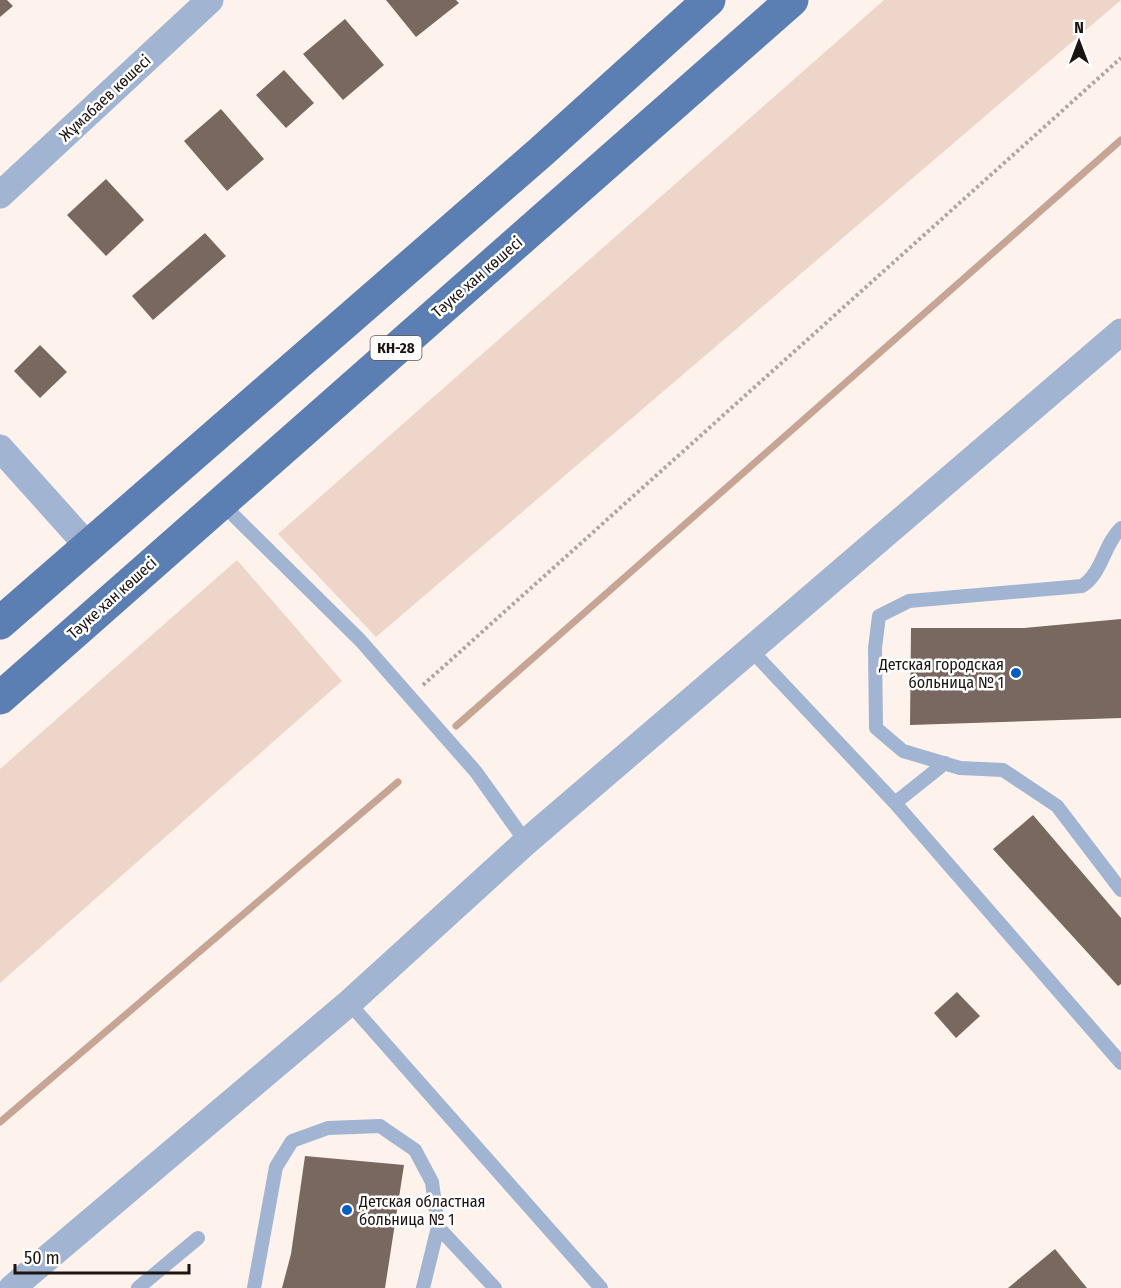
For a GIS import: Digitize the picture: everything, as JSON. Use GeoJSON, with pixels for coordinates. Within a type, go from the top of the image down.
{"type":"FeatureCollection","features":[{"type":"Feature","properties":{"kind":"main road"},"geometry":{"type":"LineString","coordinates":[[0,623],[542,151],[709,0]]}},
{"type":"Feature","properties":{"kind":"main road","name":"Тәуке хан көшесі"},"geometry":{"type":"LineString","coordinates":[[0,698],[219,502],[792,0]]}},
{"type":"Feature","properties":{"kind":"street","name":"Жұмабаев көшесі"},"geometry":{"type":"LineString","coordinates":[[0,195],[210,0]]}},
{"type":"Feature","properties":{"kind":"street"},"geometry":{"type":"LineString","coordinates":[[12,1288],[349,1003],[526,842],[1121,332]]}},
{"type":"Feature","properties":{"kind":"street"},"geometry":{"type":"LineString","coordinates":[[0,447],[87,545]]}},
{"type":"Feature","properties":{"kind":"lane"},"geometry":{"type":"LineString","coordinates":[[219,502],[360,640],[476,772],[526,842]]}},
{"type":"Feature","properties":{"kind":"lane"},"geometry":{"type":"LineString","coordinates":[[1121,528],[1113,535],[1092,580],[1082,586],[909,601],[879,616],[875,648],[876,728],[903,751],[960,768],[1003,770],[1057,807],[1121,890]]}},
{"type":"Feature","properties":{"kind":"lane"},"geometry":{"type":"LineString","coordinates":[[751,650],[895,803],[1121,1063]]}},
{"type":"Feature","properties":{"kind":"lane"},"geometry":{"type":"LineString","coordinates":[[895,803],[945,763]]}},
{"type":"Feature","properties":{"kind":"lane"},"geometry":{"type":"LineString","coordinates":[[349,1003],[601,1288]]}},
{"type":"Feature","properties":{"kind":"lane"},"geometry":{"type":"LineString","coordinates":[[254,1288],[276,1167],[292,1141],[328,1128],[380,1126],[415,1150],[432,1182],[438,1227],[423,1288]]}},
{"type":"Feature","properties":{"kind":"lane"},"geometry":{"type":"LineString","coordinates":[[438,1227],[495,1288]]}},
{"type":"Feature","properties":{"kind":"lane"},"geometry":{"type":"LineString","coordinates":[[138,1288],[198,1238]]}},
{"type":"Feature","properties":{"kind":"path"},"geometry":{"type":"LineString","coordinates":[[410,697],[1121,58]]}},
{"type":"Feature","properties":{"kind":"shaded area"},"geometry":{"type":"Polygon","coordinates":[[[884,0],[1121,0],[376,637],[278,534],[884,0]]]}},
{"type":"Feature","properties":{"kind":"shaded area"},"geometry":{"type":"Polygon","coordinates":[[[237,560],[342,681],[0,983],[0,769],[237,560]]]}},
{"type":"Feature","properties":{"kind":"building"},"geometry":{"type":"Polygon","coordinates":[[[0,0],[7,0],[13,6],[0,17],[0,0]]]}},
{"type":"Feature","properties":{"kind":"building"},"geometry":{"type":"Polygon","coordinates":[[[386,0],[456,0],[459,3],[416,37],[386,0]]]}},
{"type":"Feature","properties":{"kind":"building"},"geometry":{"type":"Polygon","coordinates":[[[345,19],[384,65],[343,100],[303,54],[345,19]]]}},
{"type":"Feature","properties":{"kind":"building"},"geometry":{"type":"Polygon","coordinates":[[[284,70],[314,103],[286,128],[256,95],[284,70]]]}},
{"type":"Feature","properties":{"kind":"building"},"geometry":{"type":"Polygon","coordinates":[[[221,109],[264,159],[227,191],[184,141],[221,109]]]}},
{"type":"Feature","properties":{"kind":"building"},"geometry":{"type":"Polygon","coordinates":[[[106,179],[144,220],[106,256],[67,215],[106,179]]]}},
{"type":"Feature","properties":{"kind":"building"},"geometry":{"type":"Polygon","coordinates":[[[205,233],[226,256],[153,320],[132,296],[205,233]]]}},
{"type":"Feature","properties":{"kind":"building"},"geometry":{"type":"Polygon","coordinates":[[[40,345],[67,372],[40,398],[14,371],[40,345]]]}},
{"type":"Feature","properties":{"kind":"building","name":"Детская городская больница № 1"},"geometry":{"type":"Polygon","coordinates":[[[1121,619],[1121,718],[910,725],[911,628],[1024,628],[1121,619]]]}},
{"type":"Feature","properties":{"kind":"building"},"geometry":{"type":"Polygon","coordinates":[[[1033,815],[1121,918],[1121,984],[1118,986],[993,849],[1033,815]]]}},
{"type":"Feature","properties":{"kind":"building"},"geometry":{"type":"Polygon","coordinates":[[[957,992],[980,1016],[956,1038],[934,1013],[957,992]]]}},
{"type":"Feature","properties":{"kind":"building","name":"Детская областная больница № 1"},"geometry":{"type":"Polygon","coordinates":[[[305,1156],[404,1165],[385,1288],[282,1288],[291,1254],[305,1156]]]}},
{"type":"Feature","properties":{"kind":"building"},"geometry":{"type":"Polygon","coordinates":[[[1055,1249],[1087,1288],[1008,1288],[1055,1249]]]}},
{"type":"Feature","properties":{"kind":"waterway"},"geometry":{"type":"LineString","coordinates":[[456,726],[1121,140]]}},
{"type":"Feature","properties":{"kind":"waterway"},"geometry":{"type":"LineString","coordinates":[[0,1122],[398,782]]}},
{"type":"Feature","properties":{"kind":"place","name":"Детская городская больница № 1"},"geometry":{"type":"Point","coordinates":[1016,673]}},
{"type":"Feature","properties":{"kind":"place","name":"Детская областная больница № 1"},"geometry":{"type":"Point","coordinates":[347,1210]}}]}
